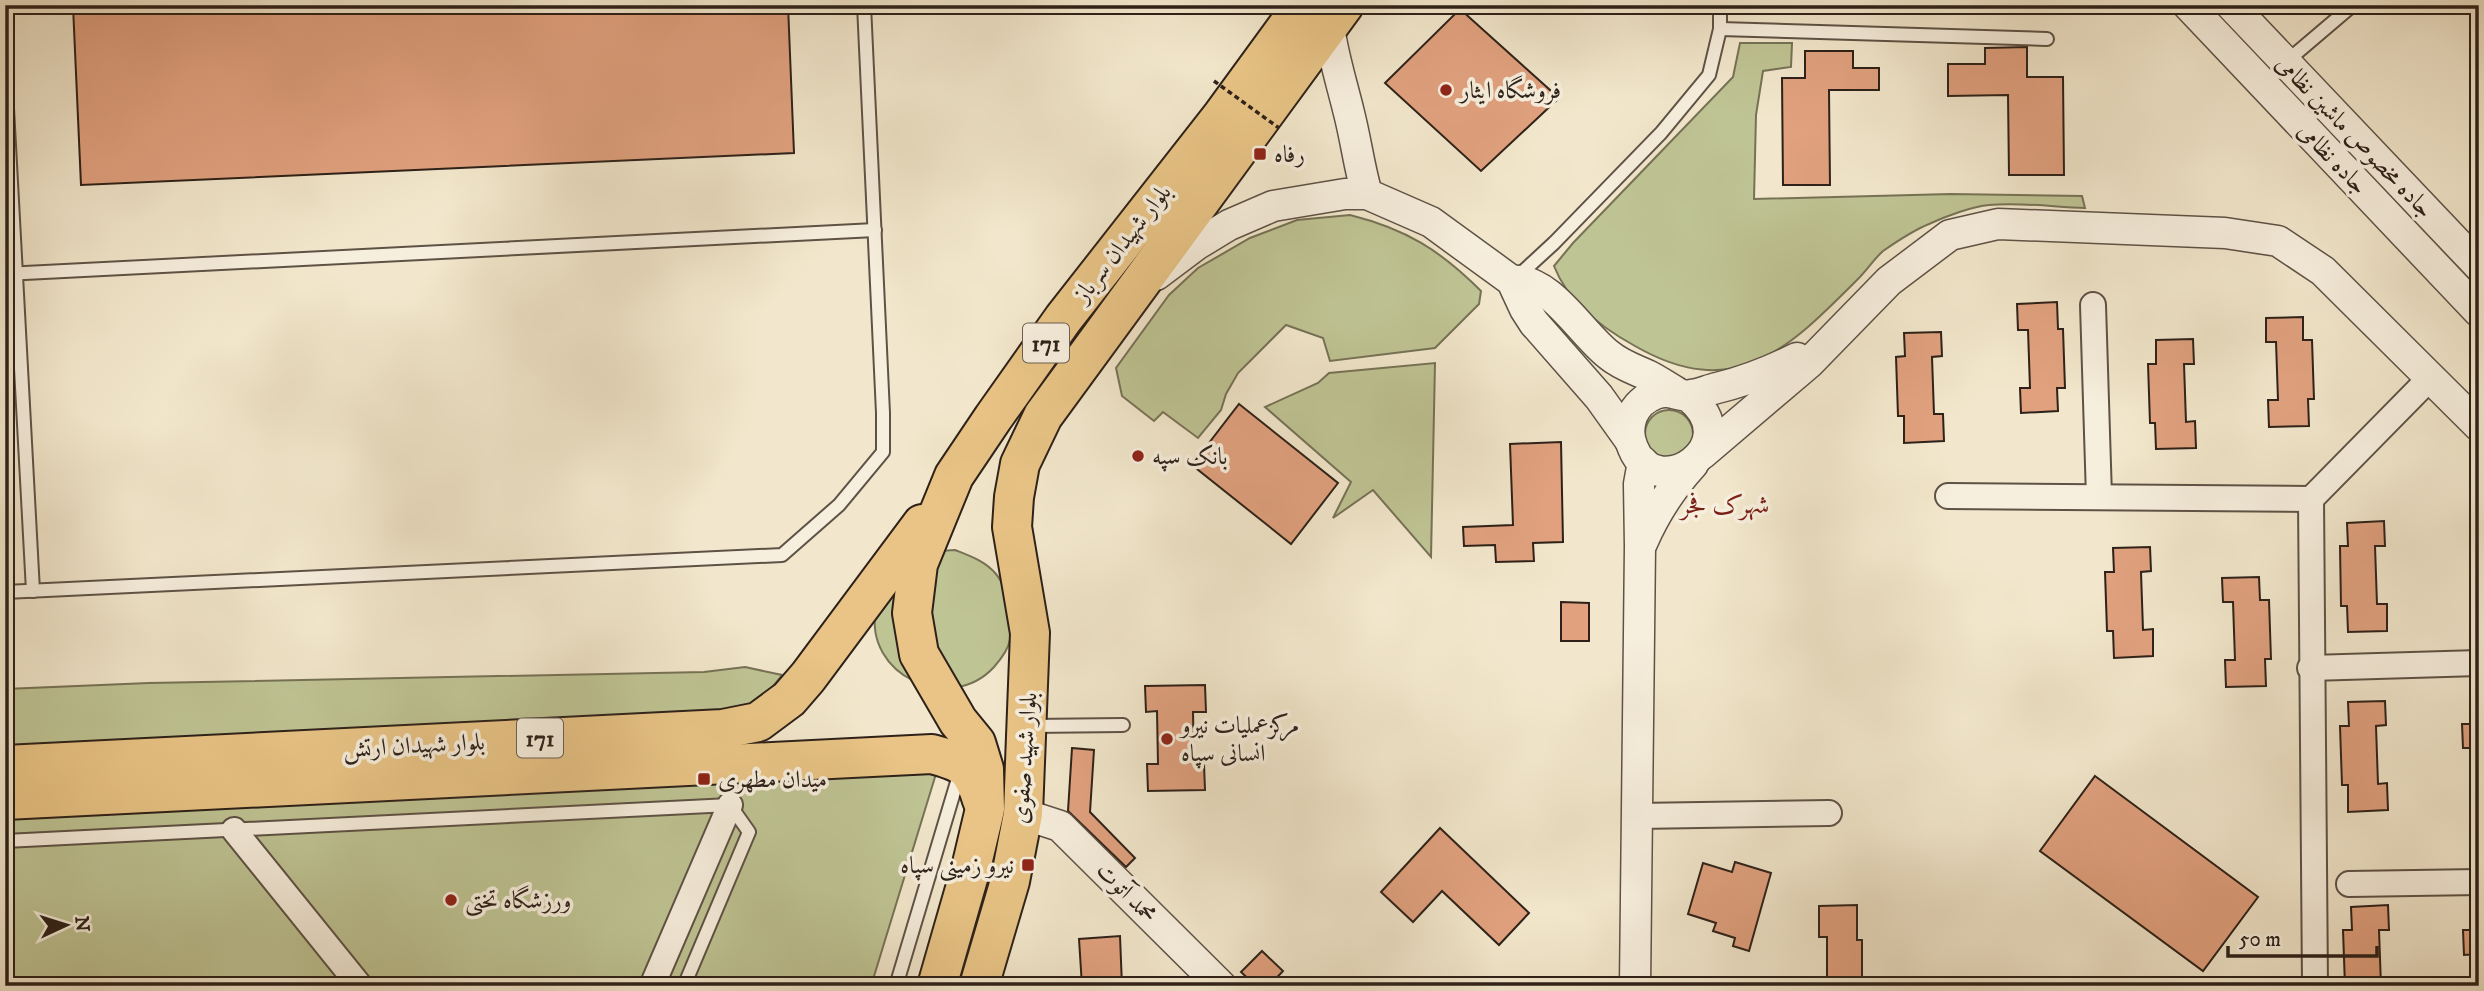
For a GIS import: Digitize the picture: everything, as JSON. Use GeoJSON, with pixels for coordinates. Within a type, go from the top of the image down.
{"type":"FeatureCollection","features":[{"type":"Feature","properties":{"kind":"main road","name":"بلوار شهیدان سرباز"},"geometry":{"type":"LineString","coordinates":[[1012,527],[1020,464],[1043,416],[1132,295],[1325,12]]}},
{"type":"Feature","properties":{"kind":"main road","name":"بلوار شهیدان سرباز"},"geometry":{"type":"LineString","coordinates":[[958,721],[919,654],[912,613],[918,564],[954,476],[1063,319],[1213,126],[1325,12]]}},
{"type":"Feature","properties":{"kind":"main road","name":"بلوار شهیدان ارتش"},"geometry":{"type":"LineString","coordinates":[[5,765],[723,729],[758,722],[789,699],[808,677],[954,476]]}},
{"type":"Feature","properties":{"kind":"main road","name":"بلوار شهید صفوی"},"geometry":{"type":"LineString","coordinates":[[979,986],[1010,881],[1023,814],[1030,633],[1012,527]]}},
{"type":"Feature","properties":{"kind":"main road","name":"بلوار شهید صفوی"},"geometry":{"type":"LineString","coordinates":[[937,986],[985,809],[984,769],[976,743],[958,721]]}},
{"type":"Feature","properties":{"kind":"main road","name":"بلوار شهیدان ارتش"},"geometry":{"type":"LineString","coordinates":[[5,800],[932,754],[962,765]]}},
{"type":"Feature","properties":{"kind":"main road"},"geometry":{"type":"LineString","coordinates":[[962,765],[975,776],[985,809]]}},
{"type":"Feature","properties":{"kind":"street","name":"جاده نظامی"},"geometry":{"type":"LineString","coordinates":[[2188,5],[2479,312]]}},
{"type":"Feature","properties":{"kind":"street","name":"جاده مخصوص ماشین نظامی"},"geometry":{"type":"LineString","coordinates":[[2231,5],[2479,266]]}},
{"type":"Feature","properties":{"kind":"street"},"geometry":{"type":"LineString","coordinates":[[1325,12],[1367,194]]}},
{"type":"Feature","properties":{"kind":"street"},"geometry":{"type":"LineString","coordinates":[[1132,295],[1196,245],[1229,225],[1273,206],[1345,194],[1367,194],[1431,222],[1512,281],[1534,323],[1600,397],[1636,450],[1654,469],[1667,471],[1681,470],[1697,459],[1809,363],[1889,281],[1950,235],[1998,224],[2225,233],[2278,241],[2323,271],[2479,426]]}},
{"type":"Feature","properties":{"kind":"street"},"geometry":{"type":"LineString","coordinates":[[1512,281],[1524,280],[1544,290],[1607,354],[1628,369],[1647,375],[1682,394],[1698,404],[1705,415],[1707,442],[1652,518],[1640,546]]}},
{"type":"Feature","properties":{"kind":"street"},"geometry":{"type":"LineString","coordinates":[[2093,305],[2099,497]]}},
{"type":"Feature","properties":{"kind":"street"},"geometry":{"type":"LineString","coordinates":[[1635,986],[1640,546],[1636,450],[1629,426],[1640,403],[1651,396],[1663,392],[1682,394],[1768,373],[1831,340]]}},
{"type":"Feature","properties":{"kind":"street"},"geometry":{"type":"LineString","coordinates":[[2315,986],[2310,668],[2311,499],[2431,377]]}},
{"type":"Feature","properties":{"kind":"street"},"geometry":{"type":"LineString","coordinates":[[1948,496],[2311,499]]}},
{"type":"Feature","properties":{"kind":"street"},"geometry":{"type":"LineString","coordinates":[[2310,668],[2479,663]]}},
{"type":"Feature","properties":{"kind":"street"},"geometry":{"type":"LineString","coordinates":[[652,986],[730,805]]}},
{"type":"Feature","properties":{"kind":"street"},"geometry":{"type":"LineString","coordinates":[[1637,816],[1829,813]]}},
{"type":"Feature","properties":{"kind":"street","name":"محمد آتوت"},"geometry":{"type":"LineString","coordinates":[[1023,814],[1060,825],[1221,986]]}},
{"type":"Feature","properties":{"kind":"street"},"geometry":{"type":"LineString","coordinates":[[234,830],[360,986]]}},
{"type":"Feature","properties":{"kind":"street"},"geometry":{"type":"LineString","coordinates":[[2349,884],[2479,882]]}},
{"type":"Feature","properties":{"kind":"lane"},"geometry":{"type":"LineString","coordinates":[[5,592],[782,555],[839,505],[883,452],[864,5]]}},
{"type":"Feature","properties":{"kind":"lane"},"geometry":{"type":"LineString","coordinates":[[1512,281],[1554,243],[1661,133],[1709,75],[1720,29],[1720,5]]}},
{"type":"Feature","properties":{"kind":"lane"},"geometry":{"type":"LineString","coordinates":[[2286,62],[2353,5]]}},
{"type":"Feature","properties":{"kind":"lane"},"geometry":{"type":"LineString","coordinates":[[1720,29],[2047,39]]}},
{"type":"Feature","properties":{"kind":"lane"},"geometry":{"type":"LineString","coordinates":[[5,71],[11,273],[33,591]]}},
{"type":"Feature","properties":{"kind":"lane"},"geometry":{"type":"LineString","coordinates":[[11,273],[875,230]]}},
{"type":"Feature","properties":{"kind":"lane"},"geometry":{"type":"LineString","coordinates":[[1027,726],[1123,725]]}},
{"type":"Feature","properties":{"kind":"lane"},"geometry":{"type":"LineString","coordinates":[[896,986],[962,765]]}},
{"type":"Feature","properties":{"kind":"lane"},"geometry":{"type":"LineString","coordinates":[[5,841],[730,805],[750,832],[684,986]]}},
{"type":"Feature","properties":{"kind":"path"},"geometry":{"type":"LineString","coordinates":[[1214,81],[1279,128]]}},
{"type":"Feature","properties":{"kind":"green space"},"geometry":{"type":"Polygon","coordinates":[[[1740,43],[1792,43],[1791,67],[1763,71],[1756,115],[1754,199],[1951,194],[2082,196],[2085,208],[2025,204],[1989,205],[1959,212],[1923,227],[1883,251],[1808,327],[1784,346],[1759,360],[1732,368],[1703,370],[1671,363],[1635,346],[1587,313],[1568,291],[1554,266],[1733,77],[1740,43]]]}},
{"type":"Feature","properties":{"kind":"green space"},"geometry":{"type":"Polygon","coordinates":[[[1350,215],[1388,227],[1421,243],[1451,264],[1481,291],[1479,304],[1435,348],[1330,361],[1323,338],[1286,325],[1238,373],[1226,394],[1221,410],[1198,438],[1163,412],[1154,421],[1122,396],[1116,368],[1169,295],[1198,268],[1250,238],[1297,220],[1350,215]]]}},
{"type":"Feature","properties":{"kind":"green space"},"geometry":{"type":"Polygon","coordinates":[[[1435,363],[1431,557],[1373,490],[1333,518],[1351,482],[1265,407],[1318,383],[1329,373],[1435,363]]]}},
{"type":"Feature","properties":{"kind":"green space"},"geometry":{"type":"Polygon","coordinates":[[[1669,410],[1686,417],[1693,434],[1686,451],[1669,458],[1652,451],[1645,434],[1652,417],[1669,410]]]}},
{"type":"Feature","properties":{"kind":"green space"},"geometry":{"type":"Polygon","coordinates":[[[955,550],[982,562],[992,569],[1000,580],[1009,606],[1011,633],[1002,658],[976,681],[955,687],[934,687],[914,681],[896,669],[883,653],[876,632],[876,604],[882,591],[922,558],[938,551],[955,550]]]}},
{"type":"Feature","properties":{"kind":"green space"},"geometry":{"type":"Polygon","coordinates":[[[745,667],[782,675],[751,714],[5,746],[5,689],[149,683],[704,672],[745,667]]]}},
{"type":"Feature","properties":{"kind":"green space","name":"ورزشگاه تختی"},"geometry":{"type":"Polygon","coordinates":[[[939,764],[871,986],[5,986],[5,815],[939,764]]]}},
{"type":"Feature","properties":{"kind":"building"},"geometry":{"type":"Polygon","coordinates":[[[788,5],[794,153],[81,185],[73,6],[788,5]]]}},
{"type":"Feature","properties":{"kind":"building"},"geometry":{"type":"Polygon","coordinates":[[[1460,9],[1559,98],[1481,171],[1385,83],[1460,9]]]}},
{"type":"Feature","properties":{"kind":"building"},"geometry":{"type":"Polygon","coordinates":[[[2027,47],[2027,77],[2063,77],[2064,175],[2009,175],[2008,95],[1948,96],[1948,64],[1985,64],[1985,48],[2027,47]]]}},
{"type":"Feature","properties":{"kind":"building"},"geometry":{"type":"Polygon","coordinates":[[[1805,51],[1853,51],[1853,68],[1879,68],[1879,90],[1829,90],[1830,185],[1783,185],[1782,78],[1805,78],[1805,51]]]}},
{"type":"Feature","properties":{"kind":"building"},"geometry":{"type":"Polygon","coordinates":[[[2057,302],[2058,329],[2063,329],[2065,388],[2057,388],[2058,411],[2021,413],[2020,388],[2030,388],[2028,330],[2018,330],[2017,304],[2057,302]]]}},
{"type":"Feature","properties":{"kind":"building"},"geometry":{"type":"Polygon","coordinates":[[[2303,317],[2303,340],[2312,340],[2314,399],[2308,399],[2309,426],[2269,427],[2268,400],[2278,400],[2276,342],[2266,342],[2266,318],[2303,317]]]}},
{"type":"Feature","properties":{"kind":"building"},"geometry":{"type":"Polygon","coordinates":[[[1941,332],[1942,356],[1932,357],[1934,414],[1943,414],[1944,441],[1904,443],[1904,416],[1898,416],[1896,357],[1905,356],[1904,333],[1941,332]]]}},
{"type":"Feature","properties":{"kind":"building"},"geometry":{"type":"Polygon","coordinates":[[[2193,339],[2194,364],[2184,364],[2186,422],[2195,421],[2196,448],[2156,449],[2155,423],[2150,423],[2148,364],[2156,364],[2156,340],[2193,339]]]}},
{"type":"Feature","properties":{"kind":"building"},"geometry":{"type":"Polygon","coordinates":[[[1239,404],[1338,483],[1291,544],[1192,465],[1239,404]]]}},
{"type":"Feature","properties":{"kind":"building"},"geometry":{"type":"Polygon","coordinates":[[[1561,442],[1563,542],[1533,543],[1534,561],[1496,562],[1495,545],[1464,546],[1463,527],[1513,525],[1510,444],[1561,442]]]}},
{"type":"Feature","properties":{"kind":"building"},"geometry":{"type":"Polygon","coordinates":[[[2384,521],[2385,546],[2375,546],[2377,604],[2387,604],[2387,631],[2348,632],[2347,606],[2341,606],[2340,546],[2348,546],[2347,523],[2384,521]]]}},
{"type":"Feature","properties":{"kind":"building"},"geometry":{"type":"Polygon","coordinates":[[[2150,547],[2151,571],[2141,572],[2143,630],[2153,629],[2153,656],[2114,658],[2113,631],[2107,631],[2105,572],[2114,572],[2113,548],[2150,547]]]}},
{"type":"Feature","properties":{"kind":"building"},"geometry":{"type":"Polygon","coordinates":[[[2259,577],[2260,600],[2269,600],[2271,659],[2265,659],[2266,686],[2226,687],[2225,660],[2235,660],[2233,602],[2223,602],[2222,578],[2259,577]]]}},
{"type":"Feature","properties":{"kind":"building"},"geometry":{"type":"Polygon","coordinates":[[[1561,602],[1589,603],[1589,641],[1561,641],[1561,602]]]}},
{"type":"Feature","properties":{"kind":"building"},"geometry":{"type":"Polygon","coordinates":[[[1205,685],[1206,712],[1193,712],[1194,765],[1204,764],[1205,790],[1148,791],[1147,764],[1158,764],[1157,711],[1146,712],[1145,686],[1205,685]]]}},
{"type":"Feature","properties":{"kind":"building"},"geometry":{"type":"Polygon","coordinates":[[[2385,701],[2386,725],[2376,726],[2378,784],[2387,783],[2388,810],[2348,812],[2348,785],[2342,785],[2340,726],[2349,726],[2348,702],[2385,701]]]}},
{"type":"Feature","properties":{"kind":"building"},"geometry":{"type":"Polygon","coordinates":[[[2462,724],[2479,724],[2479,748],[2463,748],[2462,724]]]}},
{"type":"Feature","properties":{"kind":"building"},"geometry":{"type":"Polygon","coordinates":[[[1072,748],[1094,750],[1090,812],[1135,858],[1126,867],[1068,811],[1072,748]]]}},
{"type":"Feature","properties":{"kind":"building"},"geometry":{"type":"Polygon","coordinates":[[[2095,776],[2258,897],[2203,971],[2040,851],[2095,776]]]}},
{"type":"Feature","properties":{"kind":"building"},"geometry":{"type":"Polygon","coordinates":[[[1440,828],[1529,913],[1499,945],[1442,891],[1413,922],[1381,892],[1440,828]]]}},
{"type":"Feature","properties":{"kind":"building"},"geometry":{"type":"Polygon","coordinates":[[[1735,862],[1771,873],[1749,951],[1733,946],[1735,938],[1713,931],[1716,923],[1688,914],[1703,863],[1732,872],[1735,862]]]}},
{"type":"Feature","properties":{"kind":"building"},"geometry":{"type":"Polygon","coordinates":[[[1857,905],[1857,940],[1862,940],[1862,986],[1827,986],[1827,937],[1819,937],[1819,906],[1857,905]]]}},
{"type":"Feature","properties":{"kind":"building"},"geometry":{"type":"Polygon","coordinates":[[[2388,905],[2389,930],[2379,930],[2381,986],[2345,986],[2343,930],[2352,930],[2351,907],[2388,905]]]}},
{"type":"Feature","properties":{"kind":"building"},"geometry":{"type":"Polygon","coordinates":[[[2463,930],[2479,930],[2479,954],[2464,955],[2463,930]]]}},
{"type":"Feature","properties":{"kind":"building"},"geometry":{"type":"Polygon","coordinates":[[[1120,936],[1122,986],[1082,986],[1079,939],[1120,936]]]}},
{"type":"Feature","properties":{"kind":"building"},"geometry":{"type":"Polygon","coordinates":[[[1262,951],[1283,971],[1269,986],[1256,986],[1241,972],[1262,951]]]}},
{"type":"Feature","properties":{"kind":"place","name":"فروشگاه ایثار"},"geometry":{"type":"Point","coordinates":[1446,90]}},
{"type":"Feature","properties":{"kind":"place","name":"رفاه"},"geometry":{"type":"Point","coordinates":[1260,154]}},
{"type":"Feature","properties":{"kind":"place","name":"بانک سپه"},"geometry":{"type":"Point","coordinates":[1138,456]}},
{"type":"Feature","properties":{"kind":"place","name":"مرکزعملیات نیرو انسانی سپاه"},"geometry":{"type":"Point","coordinates":[1167,739]}},
{"type":"Feature","properties":{"kind":"place","name":"میدان مطهری"},"geometry":{"type":"Point","coordinates":[704,779]}},
{"type":"Feature","properties":{"kind":"place","name":"نیرو زمینی سپاه"},"geometry":{"type":"Point","coordinates":[1028,865]}},
{"type":"Feature","properties":{"kind":"place","name":"ورزشگاه تختی"},"geometry":{"type":"Point","coordinates":[451,900]}},
{"type":"Feature","properties":{"kind":"district","name":"شهرک فجر"},"geometry":{"type":"Point","coordinates":[1725,504]}}]}
